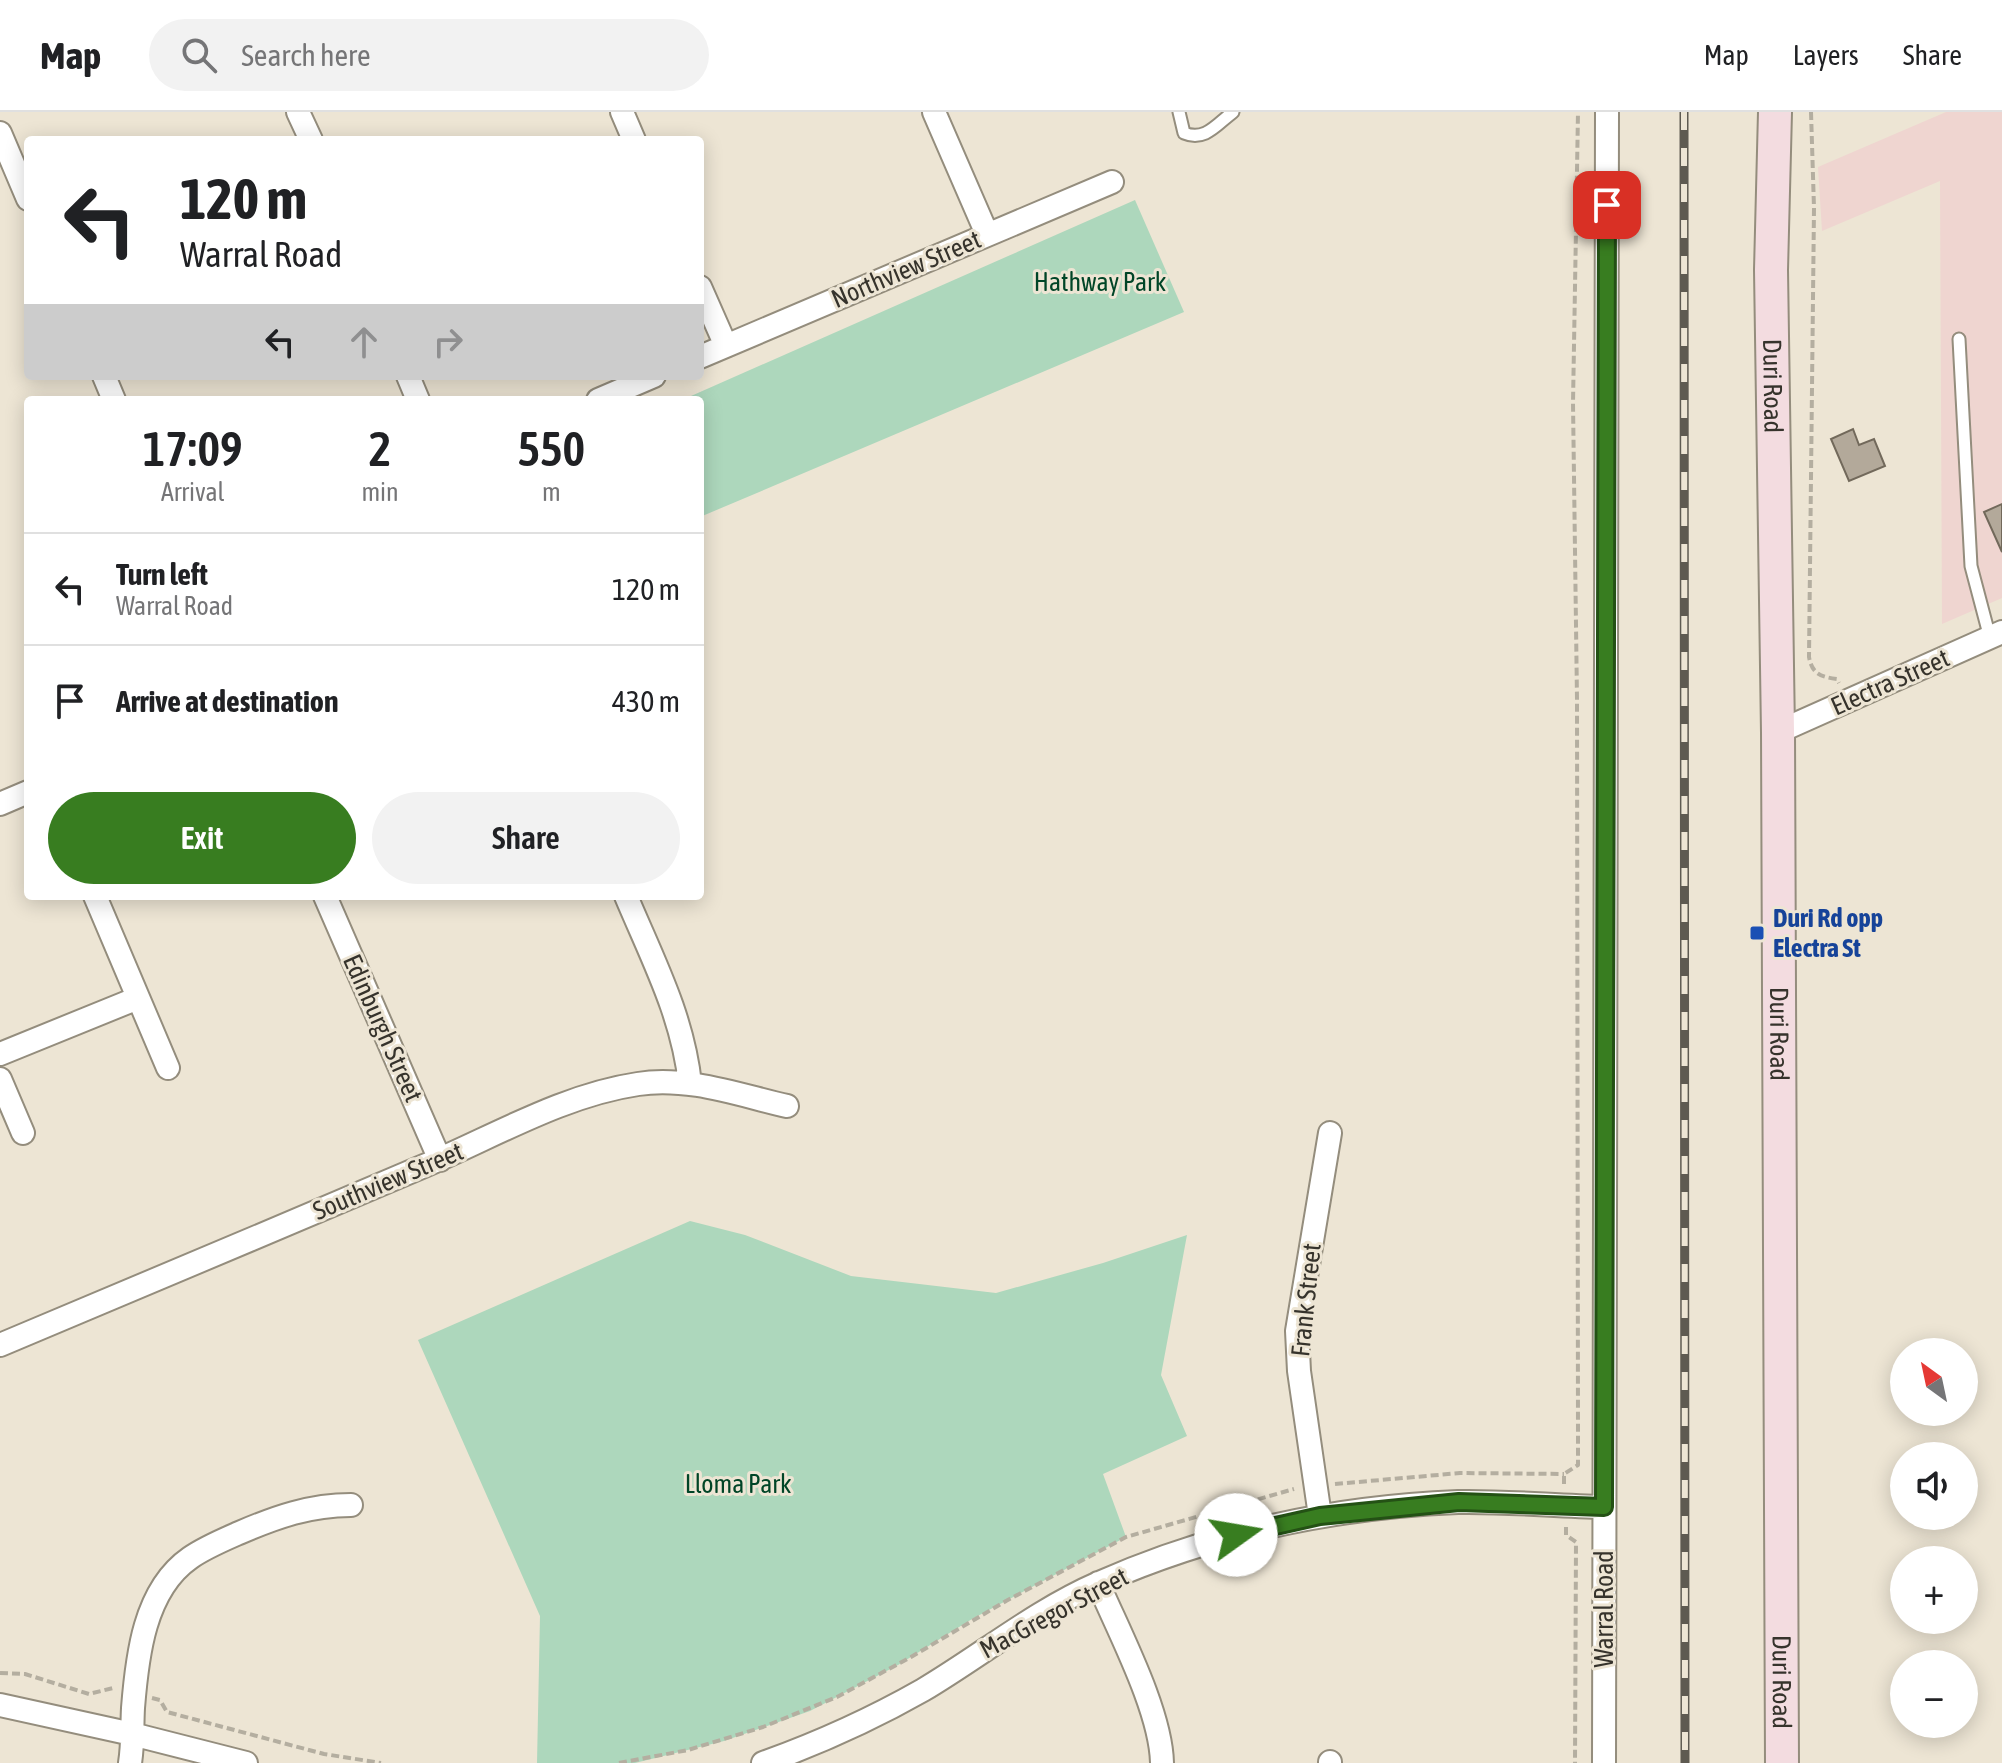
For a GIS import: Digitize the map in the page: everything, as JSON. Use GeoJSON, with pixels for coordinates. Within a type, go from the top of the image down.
{"type":"FeatureCollection","features":[{"type":"Feature","properties":{"kind":"main road","name":"Duri Road"},"geometry":{"type":"LineString","coordinates":[[1775,112],[1771,270],[1778,732],[1782,1763]]}},
{"type":"Feature","properties":{"kind":"street"},"geometry":{"type":"LineString","coordinates":[[298,112],[309,136]]}},
{"type":"Feature","properties":{"kind":"street"},"geometry":{"type":"LineString","coordinates":[[622,112],[632,136]]}},
{"type":"Feature","properties":{"kind":"street"},"geometry":{"type":"LineString","coordinates":[[934,112],[987,234]]}},
{"type":"Feature","properties":{"kind":"street","name":"Warral Road"},"geometry":{"type":"LineString","coordinates":[[1604,1763],[1607,112]]}},
{"type":"Feature","properties":{"kind":"street"},"geometry":{"type":"LineString","coordinates":[[0,133],[24,190]]}},
{"type":"Feature","properties":{"kind":"street","name":"Northview Street"},"geometry":{"type":"LineString","coordinates":[[704,355],[1112,182]]}},
{"type":"Feature","properties":{"kind":"street"},"geometry":{"type":"LineString","coordinates":[[704,296],[726,346]]}},
{"type":"Feature","properties":{"kind":"street"},"geometry":{"type":"LineString","coordinates":[[607,396],[645,380]]}},
{"type":"Feature","properties":{"kind":"street","name":"Electra Street"},"geometry":{"type":"LineString","coordinates":[[1778,732],[1996,635]]}},
{"type":"Feature","properties":{"kind":"street"},"geometry":{"type":"LineString","coordinates":[[0,804],[24,794]]}},
{"type":"Feature","properties":{"kind":"street"},"geometry":{"type":"LineString","coordinates":[[97,900],[168,1068]]}},
{"type":"Feature","properties":{"kind":"street","name":"Edinburgh Street"},"geometry":{"type":"LineString","coordinates":[[327,900],[440,1160]]}},
{"type":"Feature","properties":{"kind":"street"},"geometry":{"type":"LineString","coordinates":[[628,900],[680,1024],[690,1084]]}},
{"type":"Feature","properties":{"kind":"street"},"geometry":{"type":"LineString","coordinates":[[0,1054],[138,998]]}},
{"type":"Feature","properties":{"kind":"street"},"geometry":{"type":"LineString","coordinates":[[0,1079],[23,1133]]}},
{"type":"Feature","properties":{"kind":"street","name":"Southview Street"},"geometry":{"type":"LineString","coordinates":[[0,1345],[440,1160],[551,1110],[601,1093],[640,1083],[690,1084],[787,1106]]}},
{"type":"Feature","properties":{"kind":"street","name":"Frank Street"},"geometry":{"type":"LineString","coordinates":[[1320,1516],[1299,1371],[1297,1331],[1330,1133]]}},
{"type":"Feature","properties":{"kind":"street","name":"MacGregor Street"},"geometry":{"type":"LineString","coordinates":[[763,1763],[821,1742],[924,1689],[1014,1629],[1098,1583],[1209,1541],[1320,1516],[1459,1502],[1604,1507]]}},
{"type":"Feature","properties":{"kind":"street"},"geometry":{"type":"LineString","coordinates":[[130,1763],[134,1693],[144,1634],[169,1577],[189,1558],[259,1525],[323,1505],[351,1505]]}},
{"type":"Feature","properties":{"kind":"street"},"geometry":{"type":"LineString","coordinates":[[1098,1583],[1158,1730],[1162,1763]]}},
{"type":"Feature","properties":{"kind":"street"},"geometry":{"type":"LineString","coordinates":[[0,1705],[246,1763]]}},
{"type":"Feature","properties":{"kind":"lane"},"geometry":{"type":"LineString","coordinates":[[1179,112],[1184,133],[1193,137],[1206,134],[1233,112]]}},
{"type":"Feature","properties":{"kind":"lane"},"geometry":{"type":"LineString","coordinates":[[1959,339],[1971,566],[1996,635]]}},
{"type":"Feature","properties":{"kind":"path"},"geometry":{"type":"LineString","coordinates":[[1564,1484],[1564,1474],[1578,1465],[1577,699],[1573,403],[1578,112]]}},
{"type":"Feature","properties":{"kind":"path"},"geometry":{"type":"LineString","coordinates":[[1811,112],[1814,208],[1809,657],[1816,674],[1837,679],[1847,702]]}},
{"type":"Feature","properties":{"kind":"path"},"geometry":{"type":"LineString","coordinates":[[1566,1527],[1566,1535],[1576,1542],[1575,1763]]}},
{"type":"Feature","properties":{"kind":"path"},"geometry":{"type":"LineString","coordinates":[[0,1673],[25,1674],[89,1694],[113,1688],[160,1700],[167,1712],[324,1754],[381,1763]]}},
{"type":"Feature","properties":{"kind":"shaded area"},"geometry":{"type":"Polygon","coordinates":[[[1946,112],[2002,112],[2002,598],[1942,624],[1940,181],[1822,231],[1818,167],[1946,112]]]}},
{"type":"Feature","properties":{"kind":"green space","name":"Hathway Park"},"geometry":{"type":"Polygon","coordinates":[[[1135,200],[1184,312],[704,515],[704,396],[691,396],[1135,200]]]}},
{"type":"Feature","properties":{"kind":"green space","name":"Lloma Park"},"geometry":{"type":"Polygon","coordinates":[[[690,1221],[745,1235],[851,1276],[996,1293],[1187,1235],[1161,1375],[1187,1436],[1103,1474],[1126,1537],[972,1619],[898,1665],[810,1711],[724,1741],[635,1763],[537,1763],[540,1616],[418,1340],[690,1221]]]}},
{"type":"Feature","properties":{"kind":"building"},"geometry":{"type":"Polygon","coordinates":[[[1853,429],[1859,445],[1874,439],[1885,466],[1849,481],[1831,439],[1853,429]]]}},
{"type":"Feature","properties":{"kind":"building"},"geometry":{"type":"Polygon","coordinates":[[[2002,504],[2002,552],[1984,512],[2002,504]]]}},
{"type":"Feature","properties":{"kind":"railway"},"geometry":{"type":"LineString","coordinates":[[1684,112],[1685,1763]]}},
{"type":"Feature","properties":{"kind":"place","name":"Duri Rd opp Electra St"},"geometry":{"type":"Point","coordinates":[1757,933]}},
{"type":"Feature","properties":{"kind":"route"},"geometry":{"type":"LineString","coordinates":[[1236,1535],[1320,1516],[1459,1502],[1604,1507],[1607,205]]}}]}
